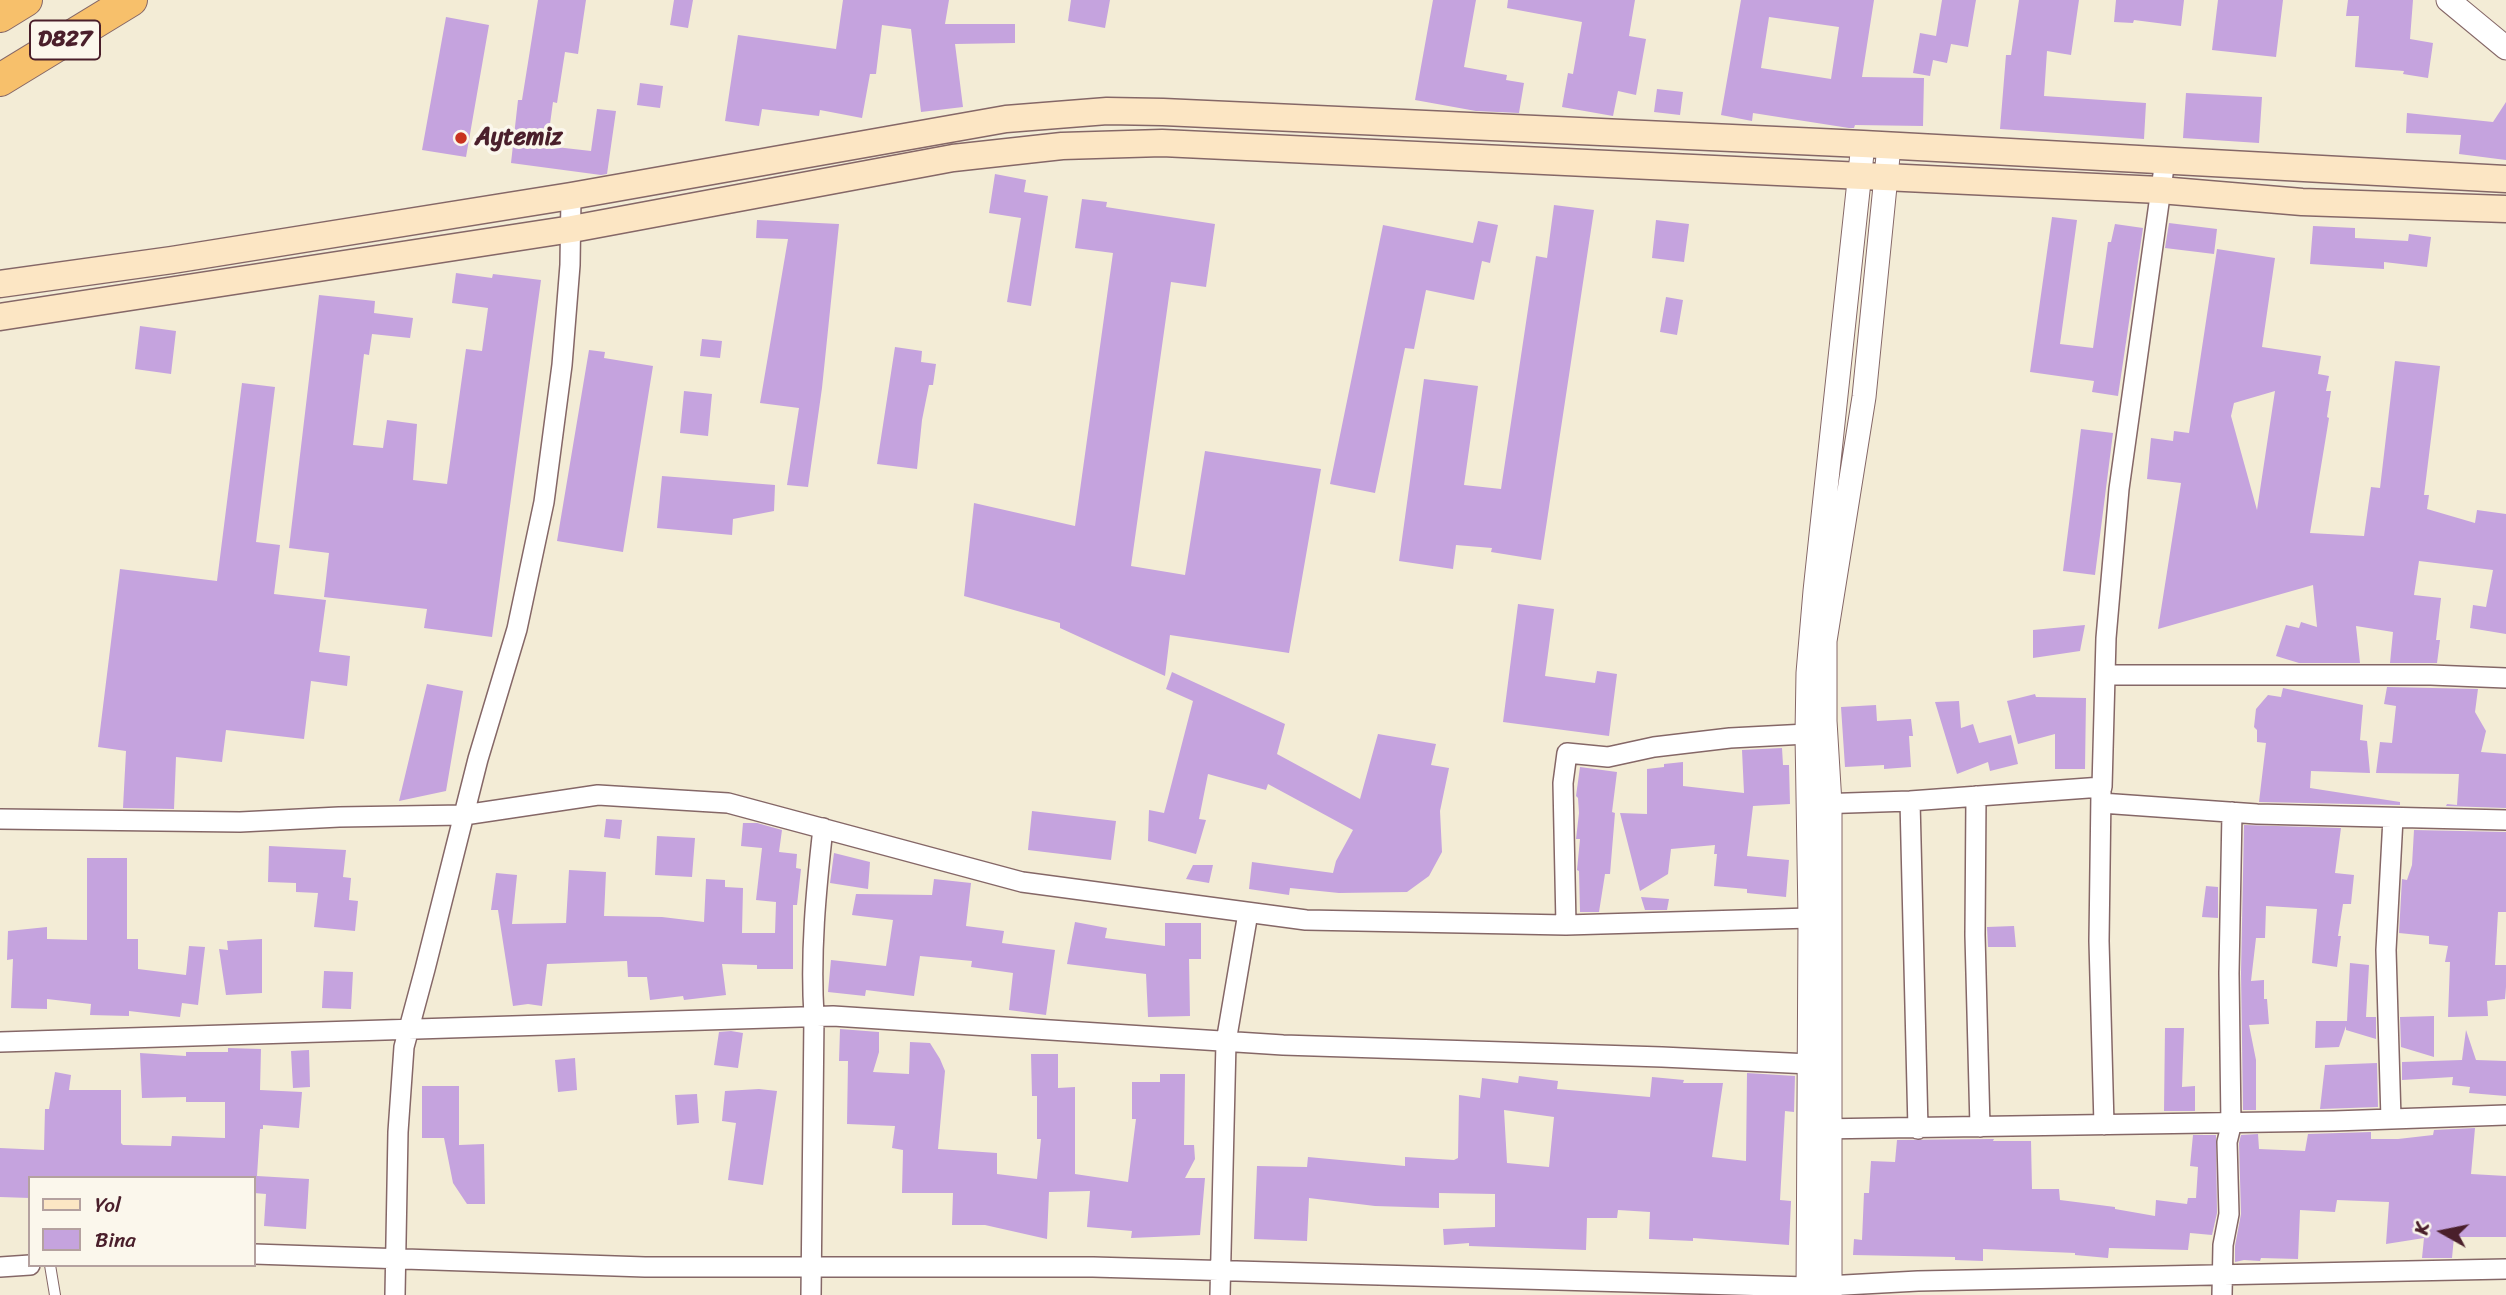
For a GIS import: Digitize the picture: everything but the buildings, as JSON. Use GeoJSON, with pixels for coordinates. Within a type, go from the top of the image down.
{"type":"FeatureCollection","features":[{"type":"Feature","properties":{"kind":"highway","name":"D827"},"geometry":{"type":"LineString","coordinates":[[0,16],[26,0]]}},
{"type":"Feature","properties":{"kind":"highway","name":"D827"},"geometry":{"type":"LineString","coordinates":[[0,80],[131,0]]}},
{"type":"Feature","properties":{"kind":"main road"},"geometry":{"type":"LineString","coordinates":[[0,284],[172,260],[571,196],[978,123],[1107,111],[1163,111],[1863,144],[2506,179]]}},
{"type":"Feature","properties":{"kind":"main road"},"geometry":{"type":"LineString","coordinates":[[0,317],[572,229],[953,158],[1100,144],[1161,143],[1886,176],[2160,190],[2302,202],[2506,209]]}},
{"type":"Feature","properties":{"kind":"street"},"geometry":{"type":"LineString","coordinates":[[2458,4],[2506,48]]}},
{"type":"Feature","properties":{"kind":"street"},"geometry":{"type":"LineString","coordinates":[[1819,1290],[1819,804],[1807,734],[1808,673],[1863,144]]}},
{"type":"Feature","properties":{"kind":"street"},"geometry":{"type":"LineString","coordinates":[[1819,1129],[1810,1064],[1810,918],[1825,721],[1825,641],[1864,397],[1889,146]]}},
{"type":"Feature","properties":{"kind":"street"},"geometry":{"type":"LineString","coordinates":[[2104,1125],[2099,941],[2105,675],[2119,489],[2165,160]]}},
{"type":"Feature","properties":{"kind":"street"},"geometry":{"type":"LineString","coordinates":[[395,1295],[404,1047],[478,759],[517,629],[544,502],[562,365],[572,229],[571,196]]}},
{"type":"Feature","properties":{"kind":"street"},"geometry":{"type":"LineString","coordinates":[[2105,675],[2431,675],[2506,678]]}},
{"type":"Feature","properties":{"kind":"street"},"geometry":{"type":"LineString","coordinates":[[1566,925],[1563,783],[1567,754],[1608,757],[1654,747],[1717,739],[1807,734]]}},
{"type":"Feature","properties":{"kind":"street"},"geometry":{"type":"LineString","coordinates":[[0,820],[240,821],[464,815],[598,795],[728,803],[1022,882],[1306,920],[1566,925],[1810,918]]}},
{"type":"Feature","properties":{"kind":"street"},"geometry":{"type":"LineString","coordinates":[[1819,804],[1976,796],[2101,795],[2232,812],[2506,820]]}},
{"type":"Feature","properties":{"kind":"street"},"geometry":{"type":"LineString","coordinates":[[1976,796],[1975,935],[1980,1128]]}},
{"type":"Feature","properties":{"kind":"street"},"geometry":{"type":"LineString","coordinates":[[1910,801],[1918,1129]]}},
{"type":"Feature","properties":{"kind":"street"},"geometry":{"type":"LineString","coordinates":[[2223,1285],[2223,1245],[2229,1214],[2227,1142],[2230,1123],[2232,812]]}},
{"type":"Feature","properties":{"kind":"street"},"geometry":{"type":"LineString","coordinates":[[2391,1119],[2386,950],[2393,818]]}},
{"type":"Feature","properties":{"kind":"street"},"geometry":{"type":"LineString","coordinates":[[811,1295],[814,1016],[811,972],[815,894],[823,828]]}},
{"type":"Feature","properties":{"kind":"street"},"geometry":{"type":"LineString","coordinates":[[1220,1295],[1226,1042],[1248,913]]}},
{"type":"Feature","properties":{"kind":"street"},"geometry":{"type":"LineString","coordinates":[[0,1042],[814,1016],[1226,1042],[1810,1064]]}},
{"type":"Feature","properties":{"kind":"street"},"geometry":{"type":"LineString","coordinates":[[1819,1129],[2230,1123],[2506,1115]]}},
{"type":"Feature","properties":{"kind":"street"},"geometry":{"type":"LineString","coordinates":[[256,1254],[645,1267],[1093,1267],[1819,1290],[1918,1281],[2223,1285],[2506,1269]]}},
{"type":"Feature","properties":{"kind":"street"},"geometry":{"type":"LineString","coordinates":[[0,1267],[28,1265]]}},
{"type":"Feature","properties":{"kind":"lane"},"geometry":{"type":"LineString","coordinates":[[51,1267],[55,1295]]}},
{"type":"Feature","properties":{"kind":"place","name":"Aytemiz"},"geometry":{"type":"Point","coordinates":[461,138]}}]}
